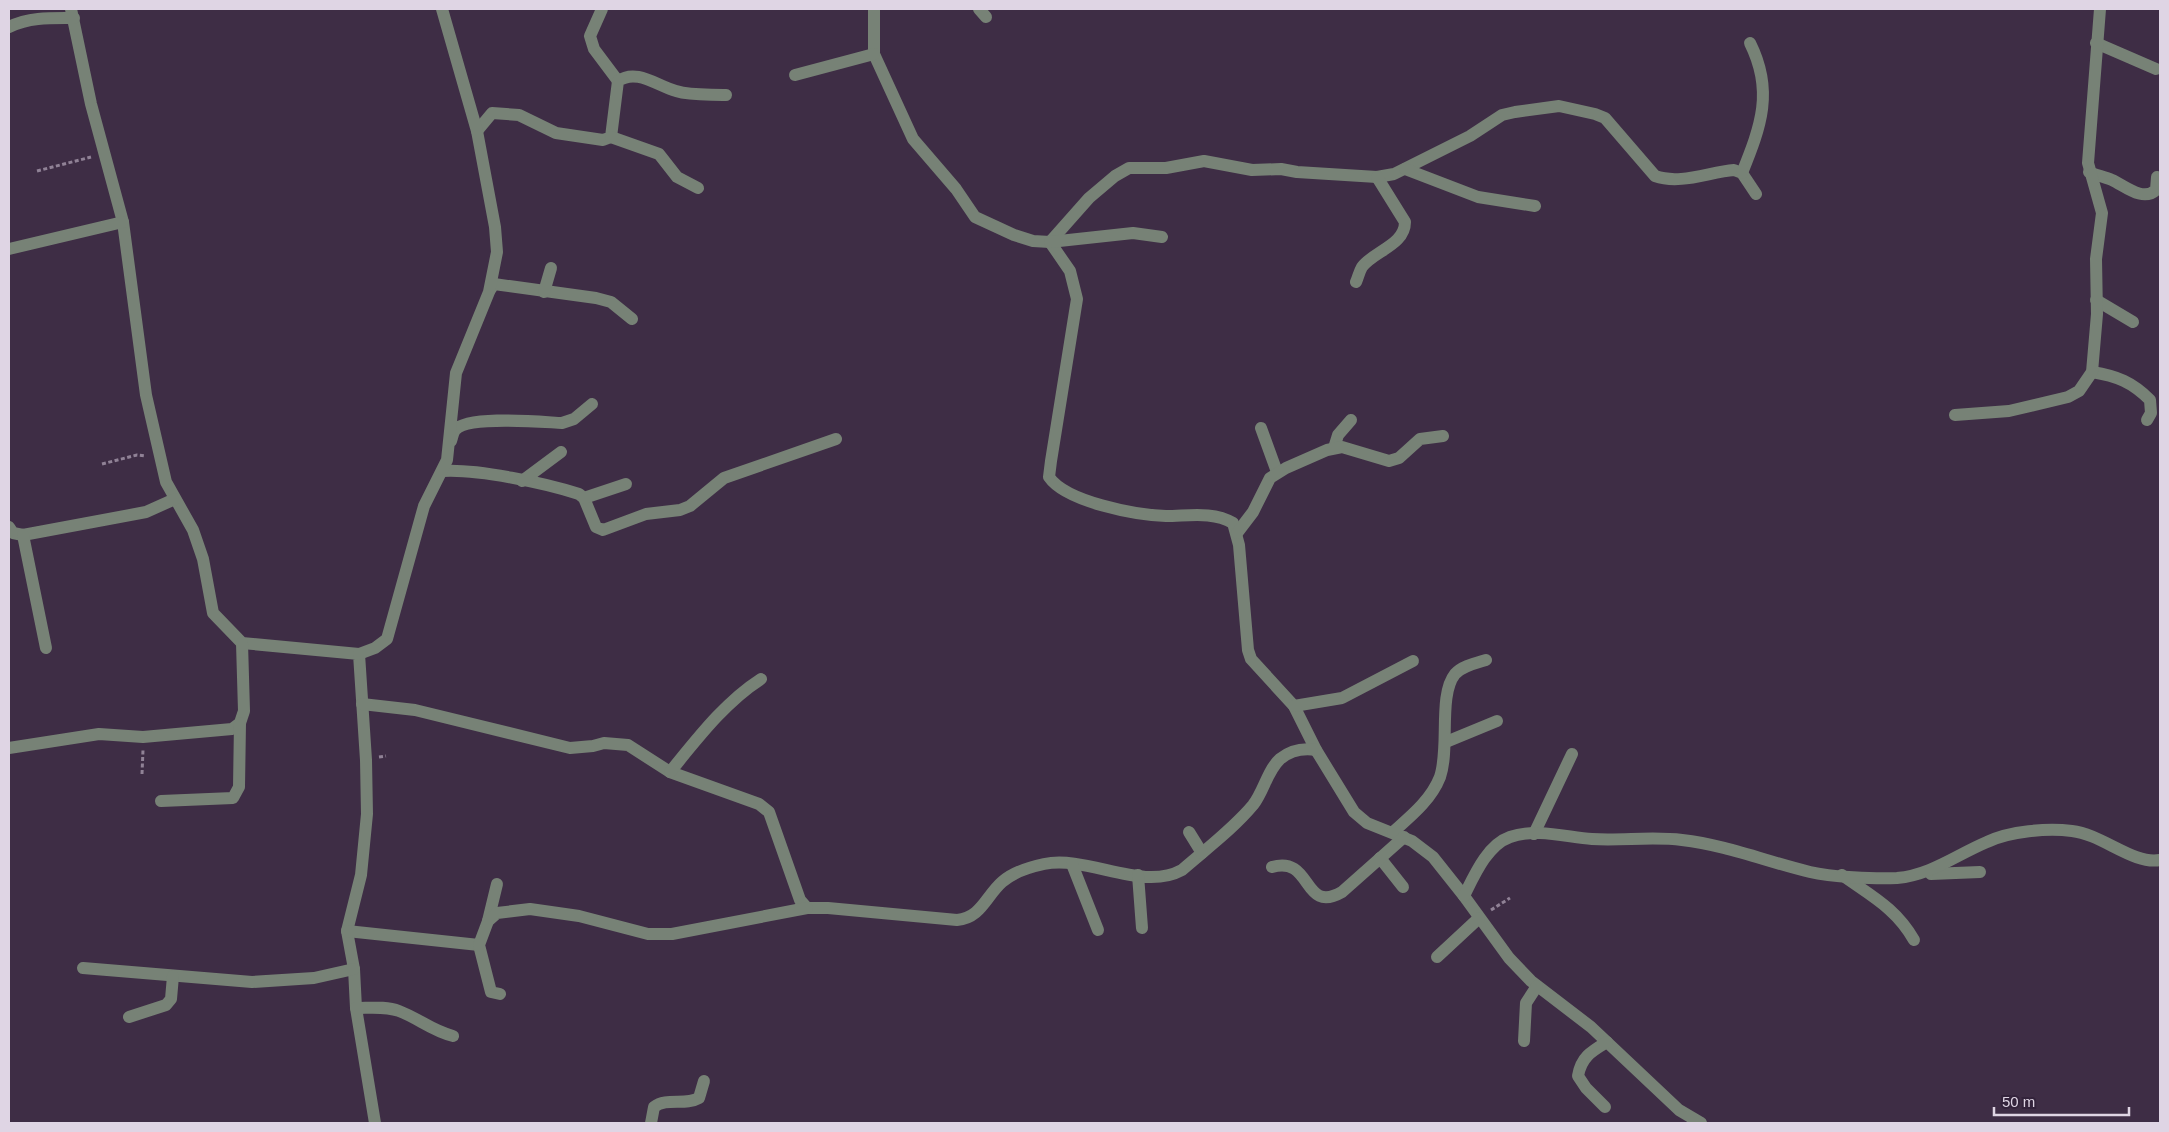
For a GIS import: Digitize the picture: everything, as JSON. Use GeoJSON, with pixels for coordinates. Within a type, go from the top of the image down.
{"type":"FeatureCollection","features":[{"type":"Feature","properties":{"kind":"street"},"geometry":{"type":"LineString","coordinates":[[442,9],[449,40],[477,131],[495,227],[496,252],[490,290]]}},
{"type":"Feature","properties":{"kind":"street"},"geometry":{"type":"LineString","coordinates":[[602,9],[590,36],[594,49],[618,82]]}},
{"type":"Feature","properties":{"kind":"street"},"geometry":{"type":"LineString","coordinates":[[874,9],[874,54],[914,138],[956,189],[975,217],[1014,235],[1042,242],[1132,233],[1162,237]]}},
{"type":"Feature","properties":{"kind":"street"},"geometry":{"type":"LineString","coordinates":[[1955,416],[2009,411],[2068,397],[2079,390],[2092,372],[2096,259],[2102,213],[2089,172],[2088,137],[2100,9]]}},
{"type":"Feature","properties":{"kind":"street"},"geometry":{"type":"LineString","coordinates":[[9,27],[25,20],[74,12],[91,104],[122,222],[146,395],[166,482],[193,530],[203,559],[213,613],[242,643],[359,654],[376,648],[387,639],[424,506],[443,471],[449,446],[456,373],[494,284],[596,298],[612,302],[632,319]]}},
{"type":"Feature","properties":{"kind":"street"},"geometry":{"type":"LineString","coordinates":[[1742,173],[1755,142],[1763,100],[1763,81],[1760,63],[1750,43]]}},
{"type":"Feature","properties":{"kind":"street"},"geometry":{"type":"LineString","coordinates":[[2096,43],[2156,69]]}},
{"type":"Feature","properties":{"kind":"street"},"geometry":{"type":"LineString","coordinates":[[795,75],[874,54]]}},
{"type":"Feature","properties":{"kind":"street"},"geometry":{"type":"LineString","coordinates":[[611,137],[618,82],[625,76],[637,76],[676,91],[726,95]]}},
{"type":"Feature","properties":{"kind":"street"},"geometry":{"type":"LineString","coordinates":[[1050,242],[1090,198],[1115,176],[1129,168],[1166,168],[1204,161],[1252,170],[1281,169],[1297,172],[1377,177],[1394,174],[1405,169],[1470,136],[1502,115],[1533,108],[1559,106],[1605,118],[1655,176],[1678,180],[1734,170],[1742,173],[1756,194]]}},
{"type":"Feature","properties":{"kind":"street"},"geometry":{"type":"LineString","coordinates":[[477,131],[492,113],[519,115],[556,133],[603,140],[611,137],[659,154],[677,177],[698,188]]}},
{"type":"Feature","properties":{"kind":"street"},"geometry":{"type":"LineString","coordinates":[[1405,169],[1478,197],[1535,206]]}},
{"type":"Feature","properties":{"kind":"street"},"geometry":{"type":"LineString","coordinates":[[2089,172],[2143,195],[2151,194],[2156,190],[2158,177]]}},
{"type":"Feature","properties":{"kind":"street"},"geometry":{"type":"LineString","coordinates":[[1356,282],[1363,267],[1400,237],[1405,230],[1405,222],[1377,177]]}},
{"type":"Feature","properties":{"kind":"street"},"geometry":{"type":"LineString","coordinates":[[9,249],[122,222]]}},
{"type":"Feature","properties":{"kind":"street"},"geometry":{"type":"LineString","coordinates":[[1050,242],[1070,271],[1078,299],[1049,477],[1061,489],[1098,505],[1165,516],[1195,515],[1226,519],[1233,523],[1237,533],[1248,650],[1251,658],[1294,706],[1316,750],[1354,812],[1367,823],[1398,835],[1433,857],[1509,958],[1537,986],[1572,1011],[1666,1099],[1701,1123]]}},
{"type":"Feature","properties":{"kind":"street"},"geometry":{"type":"LineString","coordinates":[[544,292],[551,268]]}},
{"type":"Feature","properties":{"kind":"street"},"geometry":{"type":"LineString","coordinates":[[2096,300],[2133,322]]}},
{"type":"Feature","properties":{"kind":"street"},"geometry":{"type":"LineString","coordinates":[[2092,372],[2132,383],[2137,387],[2150,400],[2150,413],[2146,420]]}},
{"type":"Feature","properties":{"kind":"street"},"geometry":{"type":"LineString","coordinates":[[449,446],[456,430],[465,425],[482,421],[562,422],[574,419],[592,404]]}},
{"type":"Feature","properties":{"kind":"street"},"geometry":{"type":"LineString","coordinates":[[1334,448],[1338,435],[1351,420]]}},
{"type":"Feature","properties":{"kind":"street"},"geometry":{"type":"LineString","coordinates":[[1261,428],[1277,472]]}},
{"type":"Feature","properties":{"kind":"street"},"geometry":{"type":"LineString","coordinates":[[1237,533],[1253,512],[1270,478],[1277,472],[1334,448],[1342,448],[1389,461],[1399,458],[1420,439],[1443,436]]}},
{"type":"Feature","properties":{"kind":"street"},"geometry":{"type":"LineString","coordinates":[[584,498],[596,527],[603,530],[646,514],[680,510],[690,506],[724,478],[836,439]]}},
{"type":"Feature","properties":{"kind":"street"},"geometry":{"type":"LineString","coordinates":[[522,481],[561,452]]}},
{"type":"Feature","properties":{"kind":"street"},"geometry":{"type":"LineString","coordinates":[[443,471],[457,470],[564,489],[584,498],[626,484]]}},
{"type":"Feature","properties":{"kind":"street"},"geometry":{"type":"LineString","coordinates":[[46,648],[14,532],[146,512],[175,499]]}},
{"type":"Feature","properties":{"kind":"street"},"geometry":{"type":"LineString","coordinates":[[161,801],[234,798],[239,788],[240,723],[244,711],[242,643]]}},
{"type":"Feature","properties":{"kind":"street"},"geometry":{"type":"LineString","coordinates":[[359,654],[366,760],[367,814],[361,875],[347,931],[354,969],[356,1008],[375,1123]]}},
{"type":"Feature","properties":{"kind":"street"},"geometry":{"type":"LineString","coordinates":[[1272,867],[1285,863],[1291,866],[1315,894],[1322,898],[1331,898],[1342,892],[1380,858],[1435,788],[1441,774],[1446,742],[1446,701],[1449,685],[1455,674],[1464,668],[1486,660]]}},
{"type":"Feature","properties":{"kind":"street"},"geometry":{"type":"LineString","coordinates":[[1294,706],[1342,698],[1413,661]]}},
{"type":"Feature","properties":{"kind":"street"},"geometry":{"type":"LineString","coordinates":[[670,772],[708,727],[748,687],[761,679]]}},
{"type":"Feature","properties":{"kind":"street"},"geometry":{"type":"LineString","coordinates":[[362,704],[424,712],[570,748],[615,742],[628,745],[670,772],[758,804],[769,812],[800,900],[807,908]]}},
{"type":"Feature","properties":{"kind":"street"},"geometry":{"type":"LineString","coordinates":[[1446,742],[1497,722]]}},
{"type":"Feature","properties":{"kind":"street"},"geometry":{"type":"LineString","coordinates":[[9,748],[99,734],[143,737],[232,729],[240,723]]}},
{"type":"Feature","properties":{"kind":"street"},"geometry":{"type":"LineString","coordinates":[[488,921],[497,913],[530,909],[579,916],[648,934],[672,934],[807,908],[968,919],[1003,881],[1016,873],[1044,864],[1072,864],[1163,878],[1172,875],[1182,870],[1202,853],[1253,804],[1272,768],[1280,759],[1289,753],[1303,748],[1316,750]]}},
{"type":"Feature","properties":{"kind":"street"},"geometry":{"type":"LineString","coordinates":[[1534,834],[1572,754]]}},
{"type":"Feature","properties":{"kind":"street"},"geometry":{"type":"LineString","coordinates":[[1921,874],[1938,868],[1989,841],[2042,831],[2072,831],[2096,836],[2137,858],[2160,860]]}},
{"type":"Feature","properties":{"kind":"street"},"geometry":{"type":"LineString","coordinates":[[1189,832],[1202,853]]}},
{"type":"Feature","properties":{"kind":"street"},"geometry":{"type":"LineString","coordinates":[[1464,896],[1478,868],[1496,847],[1508,838],[1534,834],[1593,839],[1654,838],[1683,840],[1740,852],[1813,873],[1896,878],[1921,874],[1980,872]]}},
{"type":"Feature","properties":{"kind":"street"},"geometry":{"type":"LineString","coordinates":[[1380,858],[1403,887]]}},
{"type":"Feature","properties":{"kind":"street"},"geometry":{"type":"LineString","coordinates":[[1072,864],[1098,930]]}},
{"type":"Feature","properties":{"kind":"street"},"geometry":{"type":"LineString","coordinates":[[1138,875],[1142,928]]}},
{"type":"Feature","properties":{"kind":"street"},"geometry":{"type":"LineString","coordinates":[[1842,875],[1893,910],[1902,920],[1914,940]]}},
{"type":"Feature","properties":{"kind":"street"},"geometry":{"type":"LineString","coordinates":[[497,884],[480,945],[487,985],[491,992],[500,994]]}},
{"type":"Feature","properties":{"kind":"street"},"geometry":{"type":"LineString","coordinates":[[1437,956],[1479,918]]}},
{"type":"Feature","properties":{"kind":"street"},"geometry":{"type":"LineString","coordinates":[[347,931],[480,945]]}},
{"type":"Feature","properties":{"kind":"street"},"geometry":{"type":"LineString","coordinates":[[83,968],[252,982],[314,978],[354,969]]}},
{"type":"Feature","properties":{"kind":"street"},"geometry":{"type":"LineString","coordinates":[[129,1017],[166,1005],[171,999],[173,976]]}},
{"type":"Feature","properties":{"kind":"street"},"geometry":{"type":"LineString","coordinates":[[1524,1041],[1526,1003],[1537,986]]}},
{"type":"Feature","properties":{"kind":"street"},"geometry":{"type":"LineString","coordinates":[[356,1008],[398,1010],[432,1029],[453,1036]]}},
{"type":"Feature","properties":{"kind":"street"},"geometry":{"type":"LineString","coordinates":[[1606,1107],[1586,1088],[1578,1076],[1580,1065],[1587,1054],[1607,1042]]}},
{"type":"Feature","properties":{"kind":"street"},"geometry":{"type":"LineString","coordinates":[[651,1123],[654,1107],[659,1103],[693,1102],[699,1098],[704,1081]]}},
{"type":"Feature","properties":{"kind":"path"},"geometry":{"type":"LineString","coordinates":[[37,171],[103,153]]}},
{"type":"Feature","properties":{"kind":"path"},"geometry":{"type":"LineString","coordinates":[[102,464],[136,455],[160,457]]}},
{"type":"Feature","properties":{"kind":"path"},"geometry":{"type":"LineString","coordinates":[[142,774],[143,737]]}},
{"type":"Feature","properties":{"kind":"path"},"geometry":{"type":"LineString","coordinates":[[1479,918],[1510,898]]}}]}
